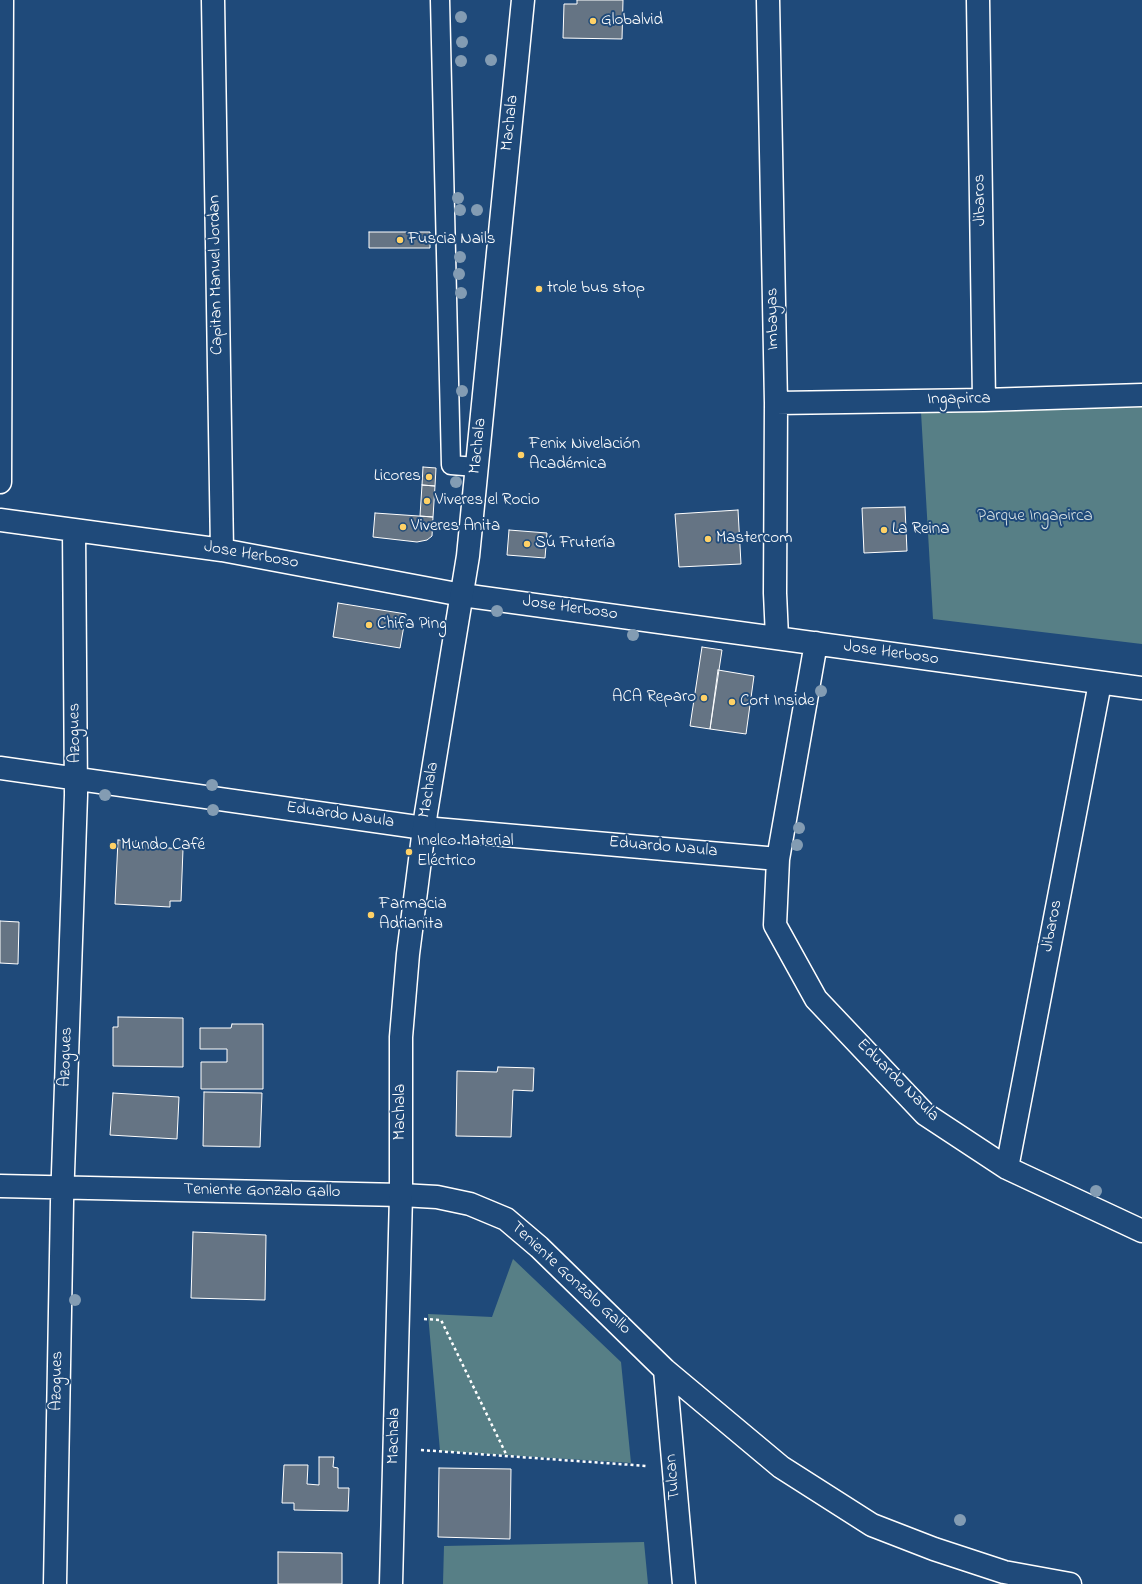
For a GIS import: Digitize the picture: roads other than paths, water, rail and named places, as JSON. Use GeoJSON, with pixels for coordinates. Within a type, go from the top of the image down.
{"type":"FeatureCollection","features":[{"type":"Feature","properties":{"kind":"street"},"geometry":{"type":"LineString","coordinates":[[0,482],[2,0]]}},
{"type":"Feature","properties":{"kind":"street","name":"Capitan Manuel Jordan"},"geometry":{"type":"LineString","coordinates":[[213,0],[222,550]]}},
{"type":"Feature","properties":{"kind":"street","name":"Machala"},"geometry":{"type":"LineString","coordinates":[[391,1584],[401,1195],[402,1036],[408,954],[424,828],[468,556],[523,0]]}},
{"type":"Feature","properties":{"kind":"street","name":"Imbayas"},"geometry":{"type":"LineString","coordinates":[[768,0],[776,403],[775,593],[777,637]]}},
{"type":"Feature","properties":{"kind":"street","name":"Jibaros"},"geometry":{"type":"LineString","coordinates":[[978,0],[984,400]]}},
{"type":"Feature","properties":{"kind":"street","name":"Ingapirca"},"geometry":{"type":"LineString","coordinates":[[776,403],[984,400],[1142,395]]}},
{"type":"Feature","properties":{"kind":"street","name":"Jose Herboso"},"geometry":{"type":"LineString","coordinates":[[0,520],[222,550],[462,595],[1142,688]]}},
{"type":"Feature","properties":{"kind":"street","name":"Azogues"},"geometry":{"type":"LineString","coordinates":[[55,1584],[63,1189],[77,779],[74,530]]}},
{"type":"Feature","properties":{"kind":"street","name":"Eduardo Naula"},"geometry":{"type":"LineString","coordinates":[[816,643],[778,859],[775,925],[816,999],[925,1114],[1007,1168],[1142,1231]]}},
{"type":"Feature","properties":{"kind":"street","name":"Jibaros"},"geometry":{"type":"LineString","coordinates":[[1007,1168],[1100,683]]}},
{"type":"Feature","properties":{"kind":"street","name":"Eduardo Naula"},"geometry":{"type":"LineString","coordinates":[[0,768],[424,828],[778,859]]}},
{"type":"Feature","properties":{"kind":"street","name":"Teniente Gonzalo Gallo"},"geometry":{"type":"LineString","coordinates":[[0,1186],[63,1189],[401,1195],[437,1197],[470,1204],[506,1219],[539,1247],[665,1370],[781,1466],[872,1525],[934,1549],[1004,1572],[1070,1584]]}},
{"type":"Feature","properties":{"kind":"street","name":"Tulcan"},"geometry":{"type":"LineString","coordinates":[[665,1370],[684,1584]]}},
{"type":"Feature","properties":{"kind":"lane"},"geometry":{"type":"LineString","coordinates":[[440,0],[451,466],[476,467]]}},
{"type":"Feature","properties":{"kind":"place","name":"Globalvid"},"geometry":{"type":"Point","coordinates":[593,21]}},
{"type":"Feature","properties":{"kind":"place","name":"Fuscia Nails"},"geometry":{"type":"Point","coordinates":[400,240]}},
{"type":"Feature","properties":{"kind":"place","name":"trole bus stop"},"geometry":{"type":"Point","coordinates":[539,289]}},
{"type":"Feature","properties":{"kind":"place","name":"Fenix Nivelación Académica"},"geometry":{"type":"Point","coordinates":[521,455]}},
{"type":"Feature","properties":{"kind":"place","name":"Licores"},"geometry":{"type":"Point","coordinates":[429,477]}},
{"type":"Feature","properties":{"kind":"place","name":"Viveres el Rocio"},"geometry":{"type":"Point","coordinates":[427,501]}},
{"type":"Feature","properties":{"kind":"place","name":"Viveres Anita"},"geometry":{"type":"Point","coordinates":[403,527]}},
{"type":"Feature","properties":{"kind":"place","name":"La Reina"},"geometry":{"type":"Point","coordinates":[884,530]}},
{"type":"Feature","properties":{"kind":"place","name":"Mastercom"},"geometry":{"type":"Point","coordinates":[708,539]}},
{"type":"Feature","properties":{"kind":"place","name":"Sú Frutería"},"geometry":{"type":"Point","coordinates":[527,544]}},
{"type":"Feature","properties":{"kind":"place","name":"Chifa Ping"},"geometry":{"type":"Point","coordinates":[369,625]}},
{"type":"Feature","properties":{"kind":"place","name":"ACA Reparo"},"geometry":{"type":"Point","coordinates":[704,698]}},
{"type":"Feature","properties":{"kind":"place","name":"Cort Inside"},"geometry":{"type":"Point","coordinates":[732,702]}},
{"type":"Feature","properties":{"kind":"place","name":"Mundo Café"},"geometry":{"type":"Point","coordinates":[113,846]}},
{"type":"Feature","properties":{"kind":"place","name":"Inelco Material Eléctrico"},"geometry":{"type":"Point","coordinates":[409,852]}},
{"type":"Feature","properties":{"kind":"place","name":"Farmacia Adrianita"},"geometry":{"type":"Point","coordinates":[371,915]}},
{"type":"Feature","properties":{"kind":"park label","name":"Parque Ingapirca"},"geometry":{"type":"Point","coordinates":[1035,517]}}]}
